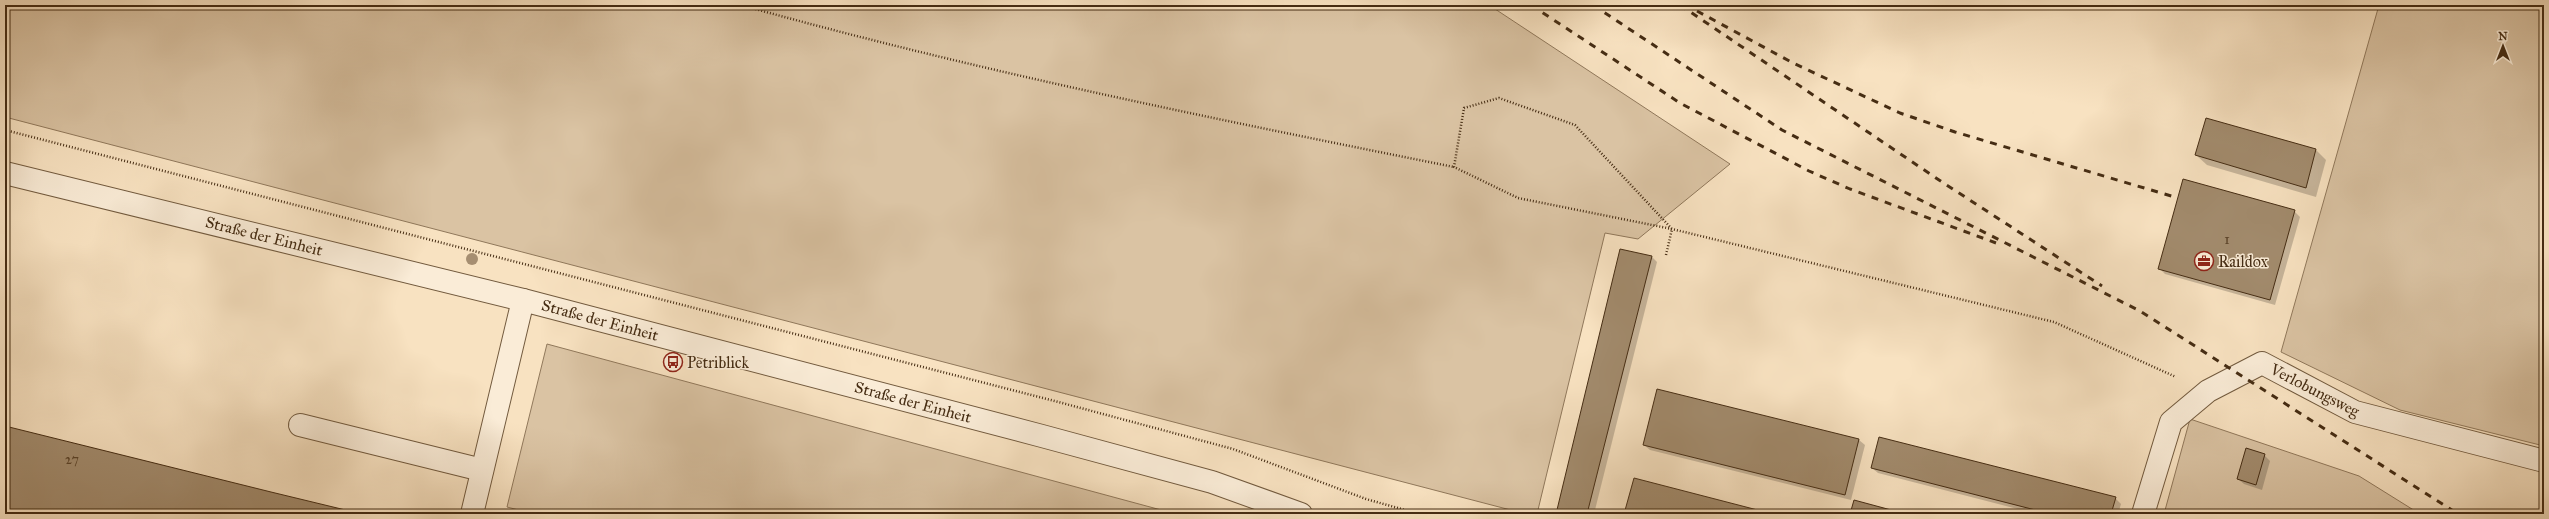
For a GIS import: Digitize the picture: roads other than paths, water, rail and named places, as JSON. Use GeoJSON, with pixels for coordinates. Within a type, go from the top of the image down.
{"type":"FeatureCollection","features":[{"type":"Feature","properties":{"kind":"street","name":"Straße der Einheit"},"geometry":{"type":"LineString","coordinates":[[5,173],[523,300],[1205,480],[1301,514]]}},
{"type":"Feature","properties":{"kind":"street","name":"Straße der Einheit"},"geometry":{"type":"LineString","coordinates":[[472,514],[523,300]]}},
{"type":"Feature","properties":{"kind":"street","name":"Verlobungsweg"},"geometry":{"type":"LineString","coordinates":[[2142,514],[2171,422],[2208,391],[2262,363],[2355,412],[2544,461]]}},
{"type":"Feature","properties":{"kind":"street"},"geometry":{"type":"LineString","coordinates":[[300,425],[482,470]]}},
{"type":"Feature","properties":{"kind":"railway"},"geometry":{"type":"LineString","coordinates":[[1531,5],[1680,103],[1809,171],[1850,189],[1996,243]]}},
{"type":"Feature","properties":{"kind":"railway"},"geometry":{"type":"LineString","coordinates":[[1593,5],[1782,130],[2140,311],[2458,514]]}},
{"type":"Feature","properties":{"kind":"railway"},"geometry":{"type":"LineString","coordinates":[[1680,5],[1939,180],[2102,286]]}},
{"type":"Feature","properties":{"kind":"railway"},"geometry":{"type":"LineString","coordinates":[[1697,11],[1793,63],[1900,113],[1955,132],[2178,198]]}},
{"type":"Feature","properties":{"kind":"place","name":"Raildox"},"geometry":{"type":"Point","coordinates":[2204,261]}},
{"type":"Feature","properties":{"kind":"place","name":"Petriblick"},"geometry":{"type":"Point","coordinates":[673,362]}}]}
